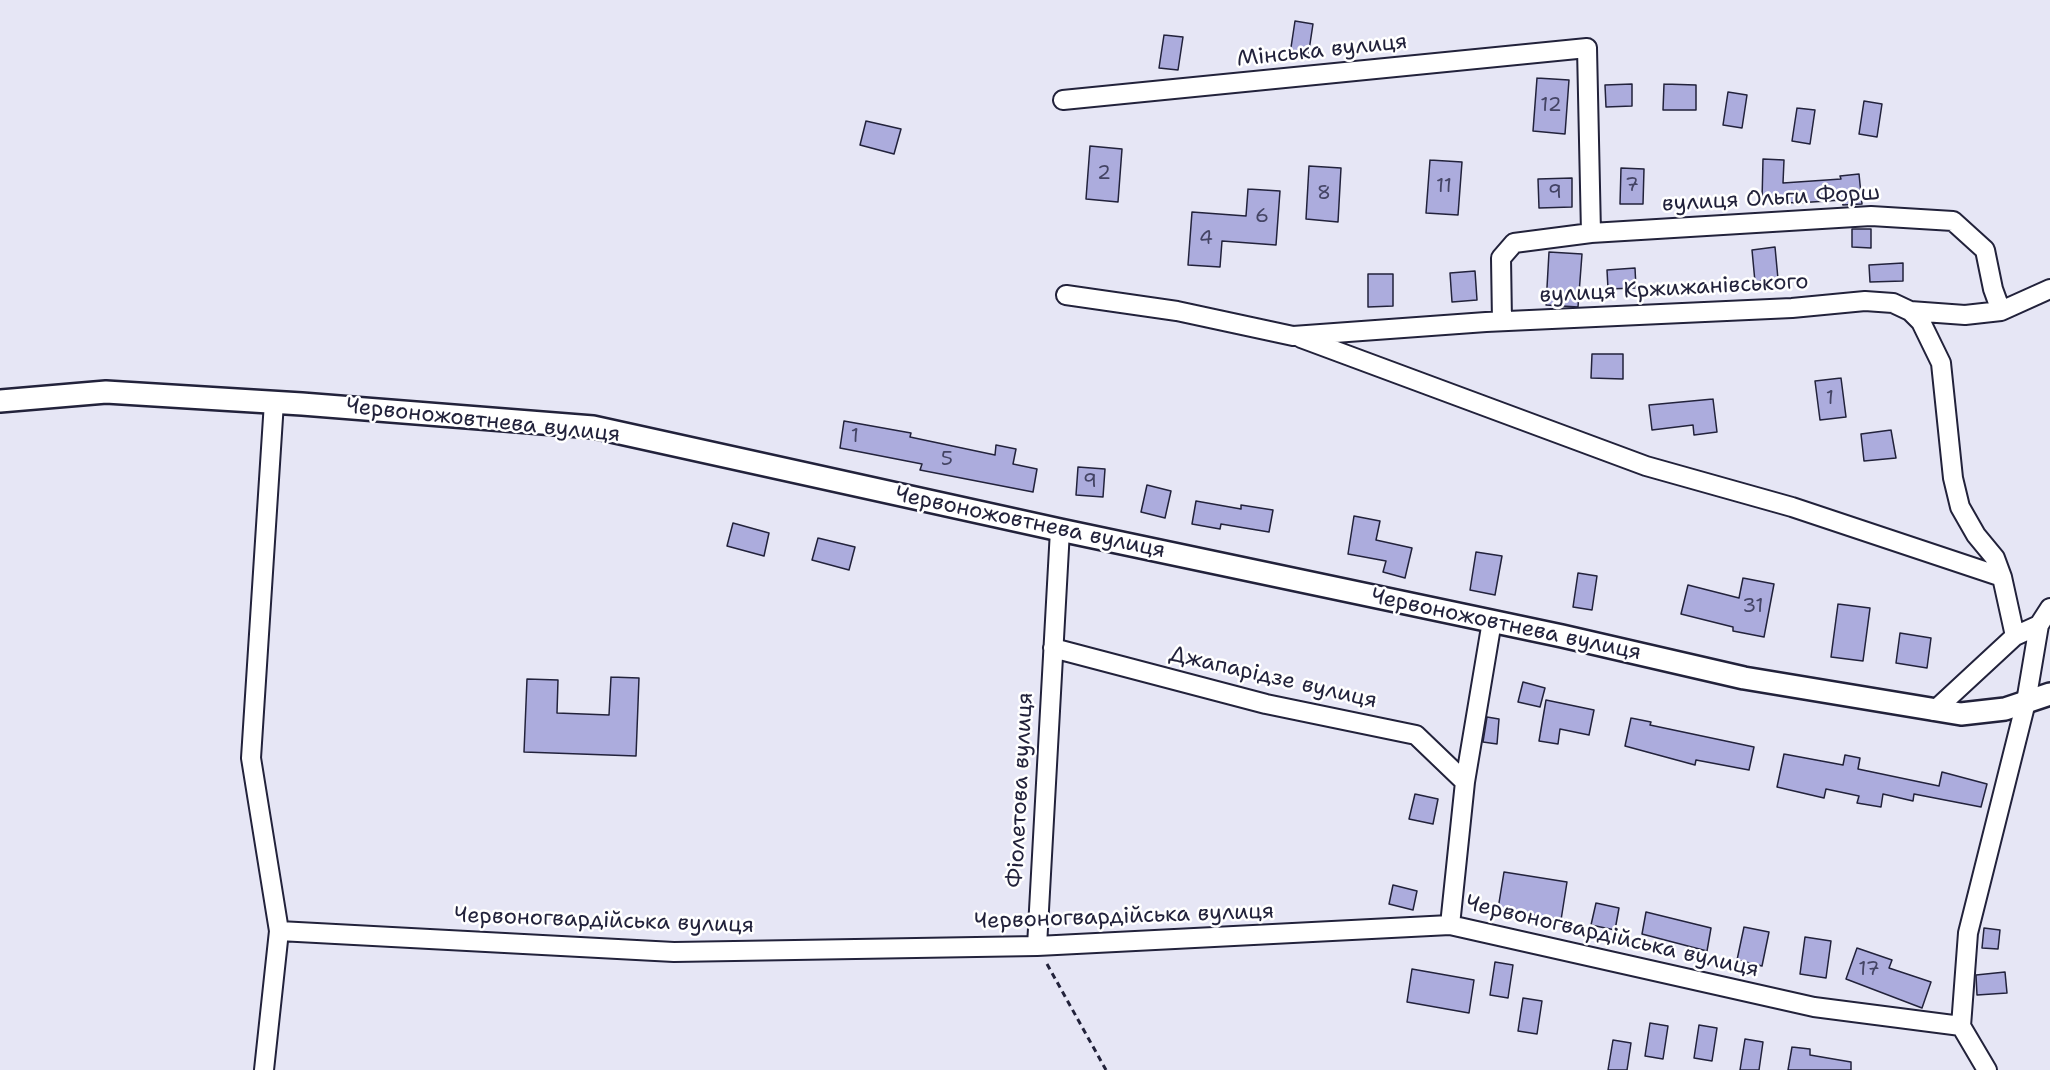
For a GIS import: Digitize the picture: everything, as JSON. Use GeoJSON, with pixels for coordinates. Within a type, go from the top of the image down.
{"type":"FeatureCollection","features":[{"type":"Feature","properties":{"kind":"street","name":"Мінська вулиця"},"geometry":{"type":"LineString","coordinates":[[1063,100],[1587,48],[1591,233]]}},
{"type":"Feature","properties":{"kind":"street","name":"вулиця Ольги Форш"},"geometry":{"type":"LineString","coordinates":[[1502,321],[1500,258],[1514,243],[1591,233],[1871,216],[1953,221],[1985,250],[1993,290],[2001,311]]}},
{"type":"Feature","properties":{"kind":"street","name":"вулиця Кржижанівського"},"geometry":{"type":"LineString","coordinates":[[1066,295],[1177,311],[1293,336],[1502,321],[1792,308],[1865,301],[1893,303],[1910,311],[1965,315],[2001,311],[2050,289]]}},
{"type":"Feature","properties":{"kind":"street"},"geometry":{"type":"LineString","coordinates":[[1910,311],[1931,339],[1941,363],[1953,478],[1960,507],[1976,535],[1995,558],[2002,577],[2015,636]]}},
{"type":"Feature","properties":{"kind":"street"},"geometry":{"type":"LineString","coordinates":[[1293,336],[1646,466],[1792,507],[2002,577]]}},
{"type":"Feature","properties":{"kind":"street","name":"Червоножовтнева вулиця"},"geometry":{"type":"LineString","coordinates":[[0,401],[106,392],[274,402],[593,427],[1060,530],[1492,621],[1744,678],[1934,711],[1984,714],[2050,694]]}},
{"type":"Feature","properties":{"kind":"street"},"geometry":{"type":"LineString","coordinates":[[264,1070],[279,931],[251,758],[274,402]]}},
{"type":"Feature","properties":{"kind":"street","name":"Фіолетова вулиця"},"geometry":{"type":"LineString","coordinates":[[1037,946],[1060,530]]}},
{"type":"Feature","properties":{"kind":"street"},"geometry":{"type":"LineString","coordinates":[[1987,1070],[1961,1026],[1968,933],[2026,702],[2039,625],[2050,608]]}},
{"type":"Feature","properties":{"kind":"street"},"geometry":{"type":"LineString","coordinates":[[1450,925],[1465,782],[1492,621]]}},
{"type":"Feature","properties":{"kind":"street"},"geometry":{"type":"LineString","coordinates":[[1934,711],[2015,636],[2039,625]]}},
{"type":"Feature","properties":{"kind":"street","name":"Джапарідзе вулиця"},"geometry":{"type":"LineString","coordinates":[[1053,648],[1266,704],[1416,735],[1465,782]]}},
{"type":"Feature","properties":{"kind":"street","name":"Червоногвардійська вулиця"},"geometry":{"type":"LineString","coordinates":[[279,931],[674,952],[1037,946],[1450,925],[1814,1007],[1961,1026]]}},
{"type":"Feature","properties":{"kind":"path"},"geometry":{"type":"LineString","coordinates":[[1037,946],[1106,1070]]}},
{"type":"Feature","properties":{"kind":"building"},"geometry":{"type":"Polygon","coordinates":[[[1295,21],[1313,24],[1308,57],[1290,54],[1295,21]]]}},
{"type":"Feature","properties":{"kind":"building"},"geometry":{"type":"Polygon","coordinates":[[[1164,35],[1183,37],[1178,70],[1159,68],[1164,35]]]}},
{"type":"Feature","properties":{"kind":"building"},"geometry":{"type":"Polygon","coordinates":[[[1537,78],[1569,80],[1565,134],[1533,131],[1537,78]]]}},
{"type":"Feature","properties":{"kind":"building"},"geometry":{"type":"Polygon","coordinates":[[[1632,84],[1632,106],[1606,107],[1605,85],[1632,84]]]}},
{"type":"Feature","properties":{"kind":"building"},"geometry":{"type":"Polygon","coordinates":[[[1664,84],[1696,85],[1696,110],[1663,110],[1664,84]]]}},
{"type":"Feature","properties":{"kind":"building"},"geometry":{"type":"Polygon","coordinates":[[[1728,92],[1747,95],[1742,128],[1723,125],[1728,92]]]}},
{"type":"Feature","properties":{"kind":"building"},"geometry":{"type":"Polygon","coordinates":[[[1864,101],[1882,104],[1877,137],[1859,134],[1864,101]]]}},
{"type":"Feature","properties":{"kind":"building"},"geometry":{"type":"Polygon","coordinates":[[[1797,108],[1815,110],[1810,144],[1792,141],[1797,108]]]}},
{"type":"Feature","properties":{"kind":"building"},"geometry":{"type":"Polygon","coordinates":[[[866,121],[901,129],[894,154],[860,145],[866,121]]]}},
{"type":"Feature","properties":{"kind":"building"},"geometry":{"type":"Polygon","coordinates":[[[1090,146],[1122,149],[1118,202],[1086,199],[1090,146]]]}},
{"type":"Feature","properties":{"kind":"building"},"geometry":{"type":"Polygon","coordinates":[[[1763,159],[1784,160],[1783,183],[1841,179],[1840,176],[1859,174],[1862,204],[1843,205],[1842,200],[1797,203],[1762,201],[1763,159]]]}},
{"type":"Feature","properties":{"kind":"building"},"geometry":{"type":"Polygon","coordinates":[[[1430,160],[1462,162],[1458,215],[1426,213],[1430,160]]]}},
{"type":"Feature","properties":{"kind":"building"},"geometry":{"type":"Polygon","coordinates":[[[1309,166],[1341,168],[1338,222],[1306,219],[1309,166]]]}},
{"type":"Feature","properties":{"kind":"building"},"geometry":{"type":"Polygon","coordinates":[[[1621,168],[1644,169],[1643,204],[1620,204],[1621,168]]]}},
{"type":"Feature","properties":{"kind":"building"},"geometry":{"type":"Polygon","coordinates":[[[1572,178],[1572,207],[1539,208],[1538,179],[1572,178]]]}},
{"type":"Feature","properties":{"kind":"building"},"geometry":{"type":"Polygon","coordinates":[[[1248,189],[1280,191],[1276,245],[1222,241],[1220,267],[1188,265],[1192,212],[1246,216],[1248,189]]]}},
{"type":"Feature","properties":{"kind":"building"},"geometry":{"type":"Polygon","coordinates":[[[1852,229],[1871,229],[1871,248],[1852,247],[1852,229]]]}},
{"type":"Feature","properties":{"kind":"building"},"geometry":{"type":"Polygon","coordinates":[[[1775,247],[1778,279],[1755,282],[1752,250],[1775,247]]]}},
{"type":"Feature","properties":{"kind":"building"},"geometry":{"type":"Polygon","coordinates":[[[1549,252],[1582,254],[1578,307],[1546,305],[1549,252]]]}},
{"type":"Feature","properties":{"kind":"building"},"geometry":{"type":"Polygon","coordinates":[[[1903,263],[1903,281],[1870,282],[1869,265],[1903,263]]]}},
{"type":"Feature","properties":{"kind":"building"},"geometry":{"type":"Polygon","coordinates":[[[1635,268],[1636,288],[1608,289],[1607,270],[1635,268]]]}},
{"type":"Feature","properties":{"kind":"building"},"geometry":{"type":"Polygon","coordinates":[[[1475,271],[1477,300],[1452,302],[1450,273],[1475,271]]]}},
{"type":"Feature","properties":{"kind":"building"},"geometry":{"type":"Polygon","coordinates":[[[1368,274],[1393,274],[1393,306],[1368,307],[1368,274]]]}},
{"type":"Feature","properties":{"kind":"building"},"geometry":{"type":"Polygon","coordinates":[[[1592,354],[1623,354],[1623,379],[1591,378],[1592,354]]]}},
{"type":"Feature","properties":{"kind":"building"},"geometry":{"type":"Polygon","coordinates":[[[1841,378],[1846,417],[1820,420],[1815,381],[1841,378]]]}},
{"type":"Feature","properties":{"kind":"building"},"geometry":{"type":"Polygon","coordinates":[[[1713,399],[1717,432],[1694,435],[1693,425],[1652,430],[1649,405],[1713,399]]]}},
{"type":"Feature","properties":{"kind":"building"},"geometry":{"type":"Polygon","coordinates":[[[844,421],[911,433],[910,437],[995,455],[996,445],[1016,449],[1013,464],[1037,469],[1033,492],[920,470],[922,464],[840,448],[844,421]]]}},
{"type":"Feature","properties":{"kind":"building"},"geometry":{"type":"Polygon","coordinates":[[[1891,430],[1896,458],[1864,461],[1861,434],[1891,430]]]}},
{"type":"Feature","properties":{"kind":"building"},"geometry":{"type":"Polygon","coordinates":[[[1078,467],[1105,469],[1103,497],[1076,495],[1078,467]]]}},
{"type":"Feature","properties":{"kind":"building"},"geometry":{"type":"Polygon","coordinates":[[[1147,485],[1171,491],[1165,518],[1141,512],[1147,485]]]}},
{"type":"Feature","properties":{"kind":"building"},"geometry":{"type":"Polygon","coordinates":[[[1196,501],[1241,509],[1241,505],[1273,510],[1269,532],[1221,524],[1220,529],[1192,524],[1196,501]]]}},
{"type":"Feature","properties":{"kind":"building"},"geometry":{"type":"Polygon","coordinates":[[[1354,516],[1380,521],[1376,540],[1412,548],[1405,578],[1383,572],[1386,561],[1348,554],[1354,516]]]}},
{"type":"Feature","properties":{"kind":"building"},"geometry":{"type":"Polygon","coordinates":[[[733,523],[769,533],[764,556],[727,546],[733,523]]]}},
{"type":"Feature","properties":{"kind":"building"},"geometry":{"type":"Polygon","coordinates":[[[818,538],[855,547],[849,570],[812,560],[818,538]]]}},
{"type":"Feature","properties":{"kind":"building"},"geometry":{"type":"Polygon","coordinates":[[[1476,552],[1502,556],[1495,595],[1470,590],[1476,552]]]}},
{"type":"Feature","properties":{"kind":"building"},"geometry":{"type":"Polygon","coordinates":[[[1578,573],[1597,576],[1592,610],[1573,607],[1578,573]]]}},
{"type":"Feature","properties":{"kind":"building"},"geometry":{"type":"Polygon","coordinates":[[[1743,578],[1774,584],[1764,637],[1733,631],[1733,627],[1681,614],[1688,585],[1739,598],[1743,578]]]}},
{"type":"Feature","properties":{"kind":"building"},"geometry":{"type":"Polygon","coordinates":[[[1838,604],[1870,608],[1863,661],[1831,657],[1838,604]]]}},
{"type":"Feature","properties":{"kind":"building"},"geometry":{"type":"Polygon","coordinates":[[[1900,633],[1931,638],[1927,668],[1896,663],[1900,633]]]}},
{"type":"Feature","properties":{"kind":"building"},"geometry":{"type":"Polygon","coordinates":[[[611,677],[639,678],[636,756],[524,752],[527,679],[558,680],[557,713],[609,715],[611,677]]]}},
{"type":"Feature","properties":{"kind":"building"},"geometry":{"type":"Polygon","coordinates":[[[1523,682],[1545,688],[1540,707],[1518,702],[1523,682]]]}},
{"type":"Feature","properties":{"kind":"building"},"geometry":{"type":"Polygon","coordinates":[[[1546,700],[1594,710],[1589,735],[1560,729],[1558,744],[1539,741],[1546,700]]]}},
{"type":"Feature","properties":{"kind":"building"},"geometry":{"type":"Polygon","coordinates":[[[1487,717],[1499,719],[1497,744],[1483,742],[1487,717]]]}},
{"type":"Feature","properties":{"kind":"building"},"geometry":{"type":"Polygon","coordinates":[[[1631,718],[1651,722],[1650,725],[1754,747],[1749,770],[1696,760],[1695,765],[1625,746],[1631,718]]]}},
{"type":"Feature","properties":{"kind":"building"},"geometry":{"type":"Polygon","coordinates":[[[1784,754],[1843,765],[1845,755],[1860,758],[1858,769],[1939,786],[1942,772],[1987,784],[1981,807],[1914,794],[1913,801],[1883,794],[1881,807],[1857,803],[1859,796],[1826,789],[1824,798],[1777,787],[1784,754]]]}},
{"type":"Feature","properties":{"kind":"building"},"geometry":{"type":"Polygon","coordinates":[[[1415,794],[1438,799],[1433,824],[1409,819],[1415,794]]]}},
{"type":"Feature","properties":{"kind":"building"},"geometry":{"type":"Polygon","coordinates":[[[1504,872],[1567,882],[1561,920],[1498,909],[1504,872]]]}},
{"type":"Feature","properties":{"kind":"building"},"geometry":{"type":"Polygon","coordinates":[[[1393,885],[1417,891],[1413,910],[1389,904],[1393,885]]]}},
{"type":"Feature","properties":{"kind":"building"},"geometry":{"type":"Polygon","coordinates":[[[1596,903],[1619,908],[1615,930],[1591,925],[1596,903]]]}},
{"type":"Feature","properties":{"kind":"building"},"geometry":{"type":"Polygon","coordinates":[[[1646,912],[1711,928],[1707,951],[1642,934],[1646,912]]]}},
{"type":"Feature","properties":{"kind":"building"},"geometry":{"type":"Polygon","coordinates":[[[1744,927],[1769,932],[1762,966],[1737,960],[1744,927]]]}},
{"type":"Feature","properties":{"kind":"building"},"geometry":{"type":"Polygon","coordinates":[[[1984,928],[2000,930],[1998,949],[1982,948],[1984,928]]]}},
{"type":"Feature","properties":{"kind":"building"},"geometry":{"type":"Polygon","coordinates":[[[1805,937],[1831,941],[1826,978],[1800,974],[1805,937]]]}},
{"type":"Feature","properties":{"kind":"building"},"geometry":{"type":"Polygon","coordinates":[[[1857,948],[1892,960],[1889,968],[1931,982],[1922,1008],[1846,979],[1857,948]]]}},
{"type":"Feature","properties":{"kind":"building"},"geometry":{"type":"Polygon","coordinates":[[[1495,962],[1513,965],[1508,998],[1490,995],[1495,962]]]}},
{"type":"Feature","properties":{"kind":"building"},"geometry":{"type":"Polygon","coordinates":[[[1412,969],[1474,980],[1469,1013],[1407,1002],[1412,969]]]}},
{"type":"Feature","properties":{"kind":"building"},"geometry":{"type":"Polygon","coordinates":[[[2005,972],[2007,993],[1977,995],[1976,975],[2005,972]]]}},
{"type":"Feature","properties":{"kind":"building"},"geometry":{"type":"Polygon","coordinates":[[[1523,998],[1542,1001],[1537,1034],[1518,1031],[1523,998]]]}},
{"type":"Feature","properties":{"kind":"building"},"geometry":{"type":"Polygon","coordinates":[[[1650,1023],[1668,1026],[1663,1059],[1645,1056],[1650,1023]]]}},
{"type":"Feature","properties":{"kind":"building"},"geometry":{"type":"Polygon","coordinates":[[[1699,1025],[1717,1028],[1712,1061],[1694,1058],[1699,1025]]]}},
{"type":"Feature","properties":{"kind":"building"},"geometry":{"type":"Polygon","coordinates":[[[1745,1039],[1763,1042],[1759,1070],[1740,1070],[1745,1039]]]}},
{"type":"Feature","properties":{"kind":"building"},"geometry":{"type":"Polygon","coordinates":[[[1613,1040],[1631,1043],[1627,1070],[1608,1070],[1613,1040]]]}},
{"type":"Feature","properties":{"kind":"building"},"geometry":{"type":"Polygon","coordinates":[[[1792,1047],[1810,1049],[1810,1055],[1851,1062],[1851,1070],[1788,1070],[1792,1047]]]}}]}
